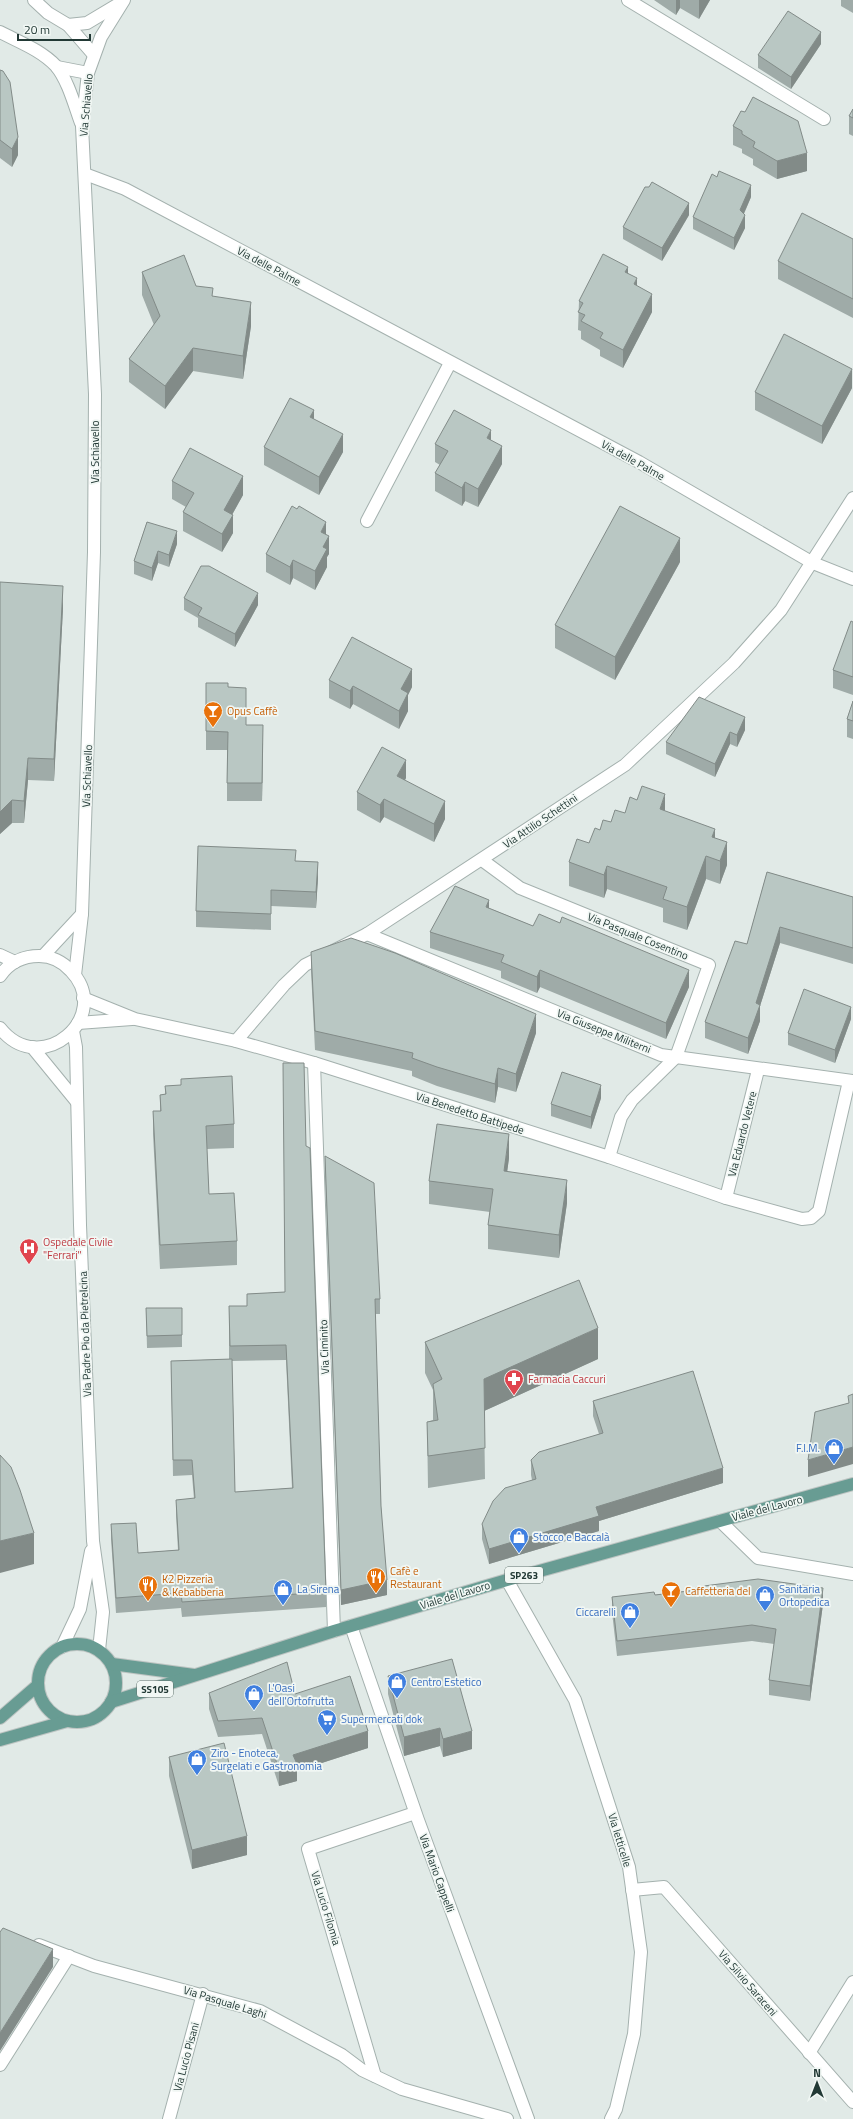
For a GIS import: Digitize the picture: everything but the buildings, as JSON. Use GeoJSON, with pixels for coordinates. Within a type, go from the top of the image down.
{"type":"FeatureCollection","features":[{"type":"Feature","properties":{"kind":"main road","name":"Viale del Lavoro"},"geometry":{"type":"LineString","coordinates":[[111,1702],[334,1631],[507,1580],[853,1484]]}},
{"type":"Feature","properties":{"kind":"main road"},"geometry":{"type":"LineString","coordinates":[[74,1644],[88,1645],[99,1650],[112,1664],[116,1677],[116,1690],[111,1702],[103,1712],[92,1719],[80,1722],[67,1721],[56,1716],[47,1708],[40,1697],[38,1685],[39,1673],[44,1662],[52,1652],[62,1646],[74,1644]]}},
{"type":"Feature","properties":{"kind":"main road","name":"Viale del Lavoro"},"geometry":{"type":"LineString","coordinates":[[112,1664],[199,1675]]}},
{"type":"Feature","properties":{"kind":"main road"},"geometry":{"type":"LineString","coordinates":[[0,1718],[38,1685]]}},
{"type":"Feature","properties":{"kind":"main road"},"geometry":{"type":"LineString","coordinates":[[0,1740],[67,1721]]}},
{"type":"Feature","properties":{"kind":"street"},"geometry":{"type":"LineString","coordinates":[[34,0],[48,13],[68,25],[94,55]]}},
{"type":"Feature","properties":{"kind":"street"},"geometry":{"type":"LineString","coordinates":[[68,25],[87,23],[124,0]]}},
{"type":"Feature","properties":{"kind":"street","name":"Via Schiavello"},"geometry":{"type":"LineString","coordinates":[[75,975],[82,914],[94,552],[95,394],[82,126],[88,73],[100,37],[124,0]]}},
{"type":"Feature","properties":{"kind":"street"},"geometry":{"type":"LineString","coordinates":[[628,0],[824,119]]}},
{"type":"Feature","properties":{"kind":"street"},"geometry":{"type":"LineString","coordinates":[[0,32],[39,52],[57,67],[69,91],[82,126]]}},
{"type":"Feature","properties":{"kind":"street"},"geometry":{"type":"LineString","coordinates":[[57,67],[88,73]]}},
{"type":"Feature","properties":{"kind":"street","name":"Via delle Palme"},"geometry":{"type":"LineString","coordinates":[[85,174],[125,189],[638,462],[813,563],[853,579]]}},
{"type":"Feature","properties":{"kind":"street"},"geometry":{"type":"LineString","coordinates":[[367,521],[450,363]]}},
{"type":"Feature","properties":{"kind":"street","name":"Via Attilio Schettini"},"geometry":{"type":"LineString","coordinates":[[236,1041],[284,984],[305,965],[367,934],[482,860],[625,765],[654,740],[734,663],[781,610],[813,563],[853,498]]}},
{"type":"Feature","properties":{"kind":"street","name":"Via Pasquale Cosentino"},"geometry":{"type":"LineString","coordinates":[[482,860],[520,888],[709,965],[676,1057]]}},
{"type":"Feature","properties":{"kind":"street"},"geometry":{"type":"LineString","coordinates":[[43,956],[82,914]]}},
{"type":"Feature","properties":{"kind":"street","name":"Via Giuseppe Militerni"},"geometry":{"type":"LineString","coordinates":[[367,934],[661,1055],[758,1070],[801,1073],[851,1081]]}},
{"type":"Feature","properties":{"kind":"street"},"geometry":{"type":"LineString","coordinates":[[0,955],[15,962]]}},
{"type":"Feature","properties":{"kind":"street"},"geometry":{"type":"LineString","coordinates":[[0,976],[15,962],[33,956],[43,956],[55,959],[66,966],[75,975],[82,990],[83,1007],[76,1027]]}},
{"type":"Feature","properties":{"kind":"street"},"geometry":{"type":"LineString","coordinates":[[83,998],[135,1019]]}},
{"type":"Feature","properties":{"kind":"street"},"geometry":{"type":"LineString","coordinates":[[0,1028],[6,1036],[18,1044],[32,1048],[54,1044],[76,1027],[135,1019]]}},
{"type":"Feature","properties":{"kind":"street","name":"Via Benedetto Battipede"},"geometry":{"type":"LineString","coordinates":[[135,1019],[236,1041],[314,1063],[608,1157],[726,1198],[802,1219],[811,1218],[819,1211],[851,1081]]}},
{"type":"Feature","properties":{"kind":"street","name":"Via Padre Pio da Pietrelcina"},"geometry":{"type":"LineString","coordinates":[[76,1027],[77,1102],[93,1542],[103,1612],[99,1650]]}},
{"type":"Feature","properties":{"kind":"street"},"geometry":{"type":"LineString","coordinates":[[32,1048],[77,1102]]}},
{"type":"Feature","properties":{"kind":"street"},"geometry":{"type":"LineString","coordinates":[[608,1157],[621,1117],[632,1100],[676,1057]]}},
{"type":"Feature","properties":{"kind":"street","name":"Via Ciminito"},"geometry":{"type":"LineString","coordinates":[[314,1063],[334,1631]]}},
{"type":"Feature","properties":{"kind":"street","name":"Via Eduardo Vetere"},"geometry":{"type":"LineString","coordinates":[[726,1198],[758,1070]]}},
{"type":"Feature","properties":{"kind":"street"},"geometry":{"type":"LineString","coordinates":[[720,1521],[758,1558],[853,1574]]}},
{"type":"Feature","properties":{"kind":"street","name":"Via Padre Pio da Pietrelcina"},"geometry":{"type":"LineString","coordinates":[[62,1646],[80,1609],[93,1542]]}},
{"type":"Feature","properties":{"kind":"street","name":"Via Ietticelle"},"geometry":{"type":"LineString","coordinates":[[507,1580],[575,1700],[629,1868],[641,1952],[634,2034],[616,2109],[611,2119]]}},
{"type":"Feature","properties":{"kind":"street","name":"Via Mario Cappelli"},"geometry":{"type":"LineString","coordinates":[[351,1626],[415,1812],[528,2119]]}},
{"type":"Feature","properties":{"kind":"street","name":"Via Lucio Filomia"},"geometry":{"type":"LineString","coordinates":[[375,2076],[308,1849],[415,1812]]}},
{"type":"Feature","properties":{"kind":"street","name":"Via Silvio Saraceni"},"geometry":{"type":"LineString","coordinates":[[632,1890],[664,1887],[853,2102]]}},
{"type":"Feature","properties":{"kind":"street","name":"Via Pasquale Laghi"},"geometry":{"type":"LineString","coordinates":[[28,1941],[94,1966],[203,1994],[260,2011],[342,2055],[362,2070],[402,2089],[507,2119]]}},
{"type":"Feature","properties":{"kind":"street"},"geometry":{"type":"LineString","coordinates":[[0,2065],[69,1956]]}},
{"type":"Feature","properties":{"kind":"street"},"geometry":{"type":"LineString","coordinates":[[810,2053],[853,1982]]}},
{"type":"Feature","properties":{"kind":"street","name":"Via Lucio Pisani"},"geometry":{"type":"LineString","coordinates":[[169,2119],[203,1994]]}},
{"type":"Feature","properties":{"kind":"place","name":"Opus Caffè"},"geometry":{"type":"Point","coordinates":[213,728]}},
{"type":"Feature","properties":{"kind":"place","name":"Ospedale Civile \"Ferrari\""},"geometry":{"type":"Point","coordinates":[29,1265]}},
{"type":"Feature","properties":{"kind":"place","name":"Farmacia Caccuri"},"geometry":{"type":"Point","coordinates":[514,1396]}},
{"type":"Feature","properties":{"kind":"place","name":"F.I.M."},"geometry":{"type":"Point","coordinates":[834,1465]}},
{"type":"Feature","properties":{"kind":"place","name":"Stocco e Baccalà"},"geometry":{"type":"Point","coordinates":[519,1554]}},
{"type":"Feature","properties":{"kind":"place","name":"Cafè e Restaurant"},"geometry":{"type":"Point","coordinates":[376,1594]}},
{"type":"Feature","properties":{"kind":"place","name":"K2 Pizzeria & Kebabberia"},"geometry":{"type":"Point","coordinates":[148,1602]}},
{"type":"Feature","properties":{"kind":"place","name":"La Sirena"},"geometry":{"type":"Point","coordinates":[283,1606]}},
{"type":"Feature","properties":{"kind":"place","name":"Caffetteria del"},"geometry":{"type":"Point","coordinates":[671,1608]}},
{"type":"Feature","properties":{"kind":"place","name":"Sanitaria Ortopedica"},"geometry":{"type":"Point","coordinates":[765,1612]}},
{"type":"Feature","properties":{"kind":"place","name":"Ciccarelli"},"geometry":{"type":"Point","coordinates":[630,1629]}},
{"type":"Feature","properties":{"kind":"place","name":"Centro Estetico"},"geometry":{"type":"Point","coordinates":[397,1699]}},
{"type":"Feature","properties":{"kind":"place","name":"L'Oasi dell'Ortofrutta"},"geometry":{"type":"Point","coordinates":[254,1711]}},
{"type":"Feature","properties":{"kind":"place","name":"Supermercati dok"},"geometry":{"type":"Point","coordinates":[327,1736]}},
{"type":"Feature","properties":{"kind":"place","name":"Ziro - Enoteca, Surgelati e Gastronomia"},"geometry":{"type":"Point","coordinates":[197,1776]}}]}
